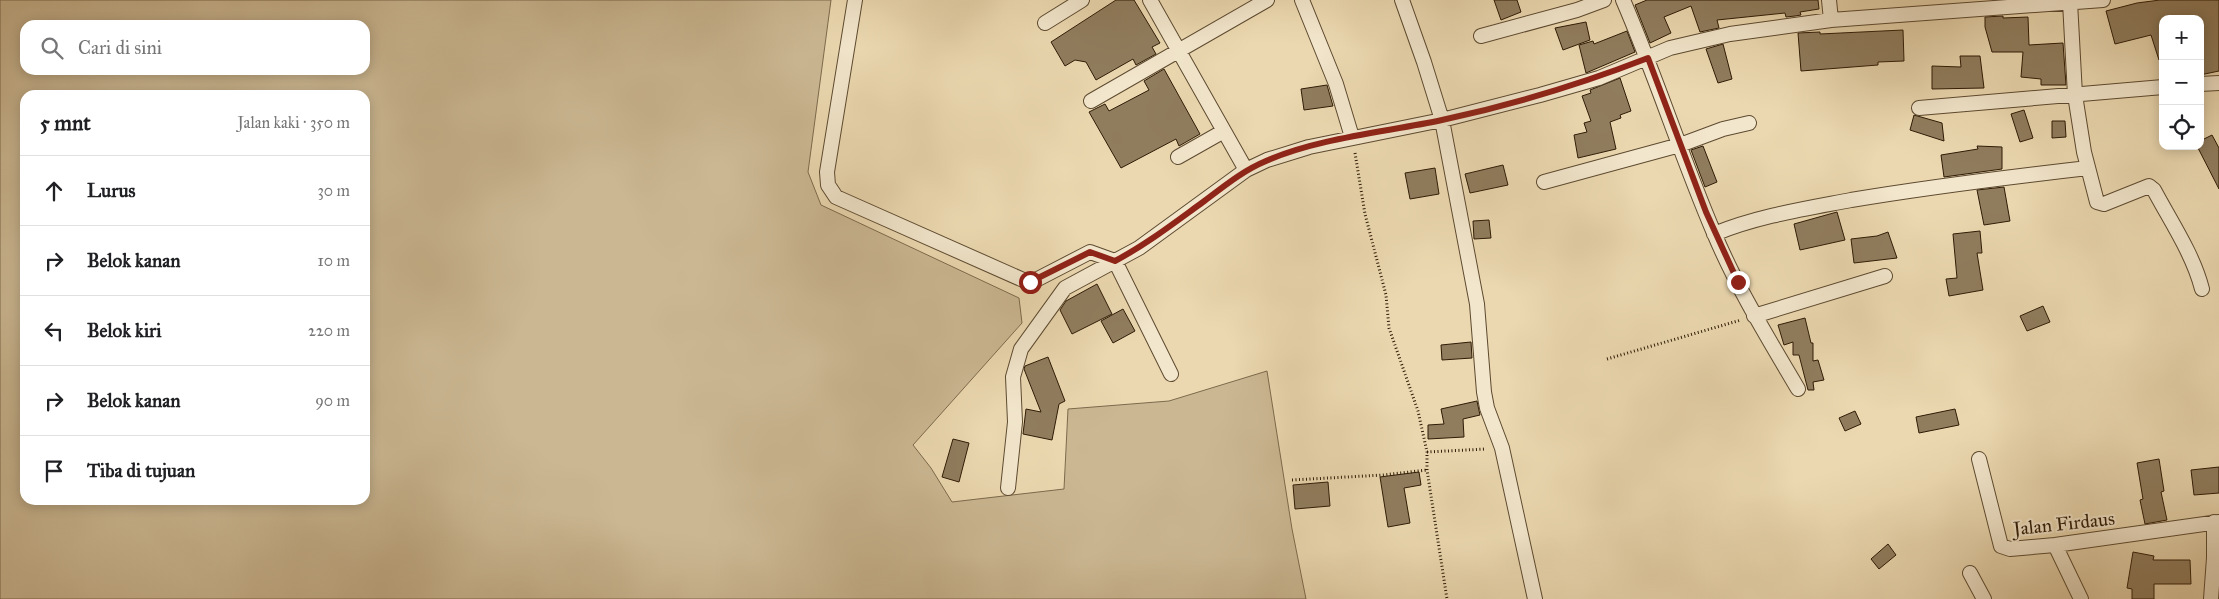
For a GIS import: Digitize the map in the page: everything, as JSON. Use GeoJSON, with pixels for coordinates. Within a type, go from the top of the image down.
{"type":"FeatureCollection","features":[{"type":"Feature","properties":{"kind":"street"},"geometry":{"type":"LineString","coordinates":[[855,0],[827,172],[828,185],[836,197],[1030,282],[1090,252],[1115,261],[1171,374]]}},
{"type":"Feature","properties":{"kind":"street"},"geometry":{"type":"LineString","coordinates":[[1045,23],[1082,0]]}},
{"type":"Feature","properties":{"kind":"street"},"geometry":{"type":"LineString","coordinates":[[1150,0],[1246,170]]}},
{"type":"Feature","properties":{"kind":"street"},"geometry":{"type":"LineString","coordinates":[[1091,101],[1180,52],[1267,0]]}},
{"type":"Feature","properties":{"kind":"street"},"geometry":{"type":"LineString","coordinates":[[1302,0],[1336,84],[1352,137]]}},
{"type":"Feature","properties":{"kind":"street"},"geometry":{"type":"LineString","coordinates":[[1402,0],[1442,120],[1477,304],[1487,408],[1502,448],[1535,599]]}},
{"type":"Feature","properties":{"kind":"street"},"geometry":{"type":"LineString","coordinates":[[1481,36],[1577,10],[1604,0]]}},
{"type":"Feature","properties":{"kind":"street"},"geometry":{"type":"LineString","coordinates":[[1623,0],[1648,58],[1714,234],[1754,316],[1798,389]]}},
{"type":"Feature","properties":{"kind":"street"},"geometry":{"type":"LineString","coordinates":[[1829,0],[1830,20]]}},
{"type":"Feature","properties":{"kind":"street"},"geometry":{"type":"LineString","coordinates":[[1008,488],[1014,422],[1014,378],[1021,349],[1065,288],[1162,233],[1246,170],[1284,154],[1352,137],[1442,120],[1540,95],[1599,78],[1670,48],[1730,34],[1830,20],[2103,0]]}},
{"type":"Feature","properties":{"kind":"street"},"geometry":{"type":"LineString","coordinates":[[2070,2],[2075,95],[2088,168],[2097,202],[2104,204],[2149,186],[2154,190],[2190,256],[2202,289]]}},
{"type":"Feature","properties":{"kind":"street"},"geometry":{"type":"LineString","coordinates":[[2204,84],[2219,83]]}},
{"type":"Feature","properties":{"kind":"street"},"geometry":{"type":"LineString","coordinates":[[1919,108],[2159,87]]}},
{"type":"Feature","properties":{"kind":"street"},"geometry":{"type":"LineString","coordinates":[[1544,182],[1680,145],[1723,129],[1749,123]]}},
{"type":"Feature","properties":{"kind":"street"},"geometry":{"type":"LineString","coordinates":[[1178,156],[1224,131]]}},
{"type":"Feature","properties":{"kind":"street"},"geometry":{"type":"LineString","coordinates":[[1714,234],[1739,224],[1774,215],[1847,201],[1926,188],[2088,168]]}},
{"type":"Feature","properties":{"kind":"street"},"geometry":{"type":"LineString","coordinates":[[1754,316],[1885,276]]}},
{"type":"Feature","properties":{"kind":"street","name":"Jalan Firdaus"},"geometry":{"type":"LineString","coordinates":[[1979,458],[2002,546],[2010,549],[2054,545],[2216,522]]}},
{"type":"Feature","properties":{"kind":"street"},"geometry":{"type":"LineString","coordinates":[[2211,599],[2216,522]]}},
{"type":"Feature","properties":{"kind":"street"},"geometry":{"type":"LineString","coordinates":[[2054,545],[2081,599]]}},
{"type":"Feature","properties":{"kind":"street"},"geometry":{"type":"LineString","coordinates":[[1970,573],[1984,599]]}},
{"type":"Feature","properties":{"kind":"path"},"geometry":{"type":"LineString","coordinates":[[1352,137],[1365,214],[1386,295],[1389,328],[1418,411],[1427,452],[1427,470],[1447,599]]}},
{"type":"Feature","properties":{"kind":"path"},"geometry":{"type":"LineString","coordinates":[[1607,360],[1754,316]]}},
{"type":"Feature","properties":{"kind":"path"},"geometry":{"type":"LineString","coordinates":[[1427,452],[1502,448]]}},
{"type":"Feature","properties":{"kind":"path"},"geometry":{"type":"LineString","coordinates":[[1292,480],[1383,475],[1427,470]]}},
{"type":"Feature","properties":{"kind":"shaded area"},"geometry":{"type":"Polygon","coordinates":[[[0,0],[831,0],[808,172],[821,205],[1019,298],[1022,323],[913,445],[931,468],[952,502],[1064,489],[1068,409],[1169,401],[1267,371],[1292,529],[1306,599],[0,599],[0,0]]]}},
{"type":"Feature","properties":{"kind":"building"},"geometry":{"type":"Polygon","coordinates":[[[1116,0],[1134,0],[1160,43],[1152,47],[1156,54],[1136,65],[1133,59],[1096,80],[1086,62],[1075,60],[1065,66],[1051,42],[1116,0]]]}},
{"type":"Feature","properties":{"kind":"building"},"geometry":{"type":"Polygon","coordinates":[[[1494,0],[1517,0],[1521,12],[1501,20],[1494,0]]]}},
{"type":"Feature","properties":{"kind":"building"},"geometry":{"type":"Polygon","coordinates":[[[1647,0],[1818,0],[1819,9],[1800,12],[1801,15],[1786,17],[1785,13],[1717,20],[1719,28],[1700,32],[1691,6],[1664,17],[1671,33],[1650,43],[1635,5],[1647,0]]]}},
{"type":"Feature","properties":{"kind":"building"},"geometry":{"type":"Polygon","coordinates":[[[2160,0],[2219,0],[2219,71],[2204,74],[2204,15],[2159,15],[2159,60],[2151,35],[2115,44],[2106,11],[2137,3],[2160,0]]]}},
{"type":"Feature","properties":{"kind":"building"},"geometry":{"type":"Polygon","coordinates":[[[2003,16],[2003,18],[2028,17],[2029,45],[2063,43],[2066,85],[2041,85],[2041,79],[2021,77],[2023,52],[1992,52],[1985,27],[1985,17],[2003,16]]]}},
{"type":"Feature","properties":{"kind":"building"},"geometry":{"type":"Polygon","coordinates":[[[1586,22],[1590,40],[1563,50],[1555,28],[1586,22]]]}},
{"type":"Feature","properties":{"kind":"building"},"geometry":{"type":"Polygon","coordinates":[[[1903,30],[1904,61],[1878,62],[1878,65],[1801,71],[1798,33],[1820,32],[1820,34],[1903,30]]]}},
{"type":"Feature","properties":{"kind":"building"},"geometry":{"type":"Polygon","coordinates":[[[1627,31],[1635,52],[1586,73],[1579,45],[1593,41],[1594,44],[1627,31]]]}},
{"type":"Feature","properties":{"kind":"building"},"geometry":{"type":"Polygon","coordinates":[[[1723,44],[1732,79],[1718,83],[1706,49],[1723,44]]]}},
{"type":"Feature","properties":{"kind":"building"},"geometry":{"type":"Polygon","coordinates":[[[1960,56],[1980,56],[1984,88],[1932,89],[1932,66],[1961,67],[1960,56]]]}},
{"type":"Feature","properties":{"kind":"building"},"geometry":{"type":"Polygon","coordinates":[[[1164,69],[1200,134],[1179,146],[1176,139],[1121,168],[1089,112],[1105,104],[1109,111],[1149,90],[1144,81],[1164,69]]]}},
{"type":"Feature","properties":{"kind":"building"},"geometry":{"type":"Polygon","coordinates":[[[1620,78],[1631,111],[1620,115],[1621,118],[1610,122],[1616,149],[1578,158],[1574,135],[1587,132],[1584,123],[1591,121],[1582,96],[1591,93],[1590,90],[1620,78]]]}},
{"type":"Feature","properties":{"kind":"building"},"geometry":{"type":"Polygon","coordinates":[[[1327,85],[1333,106],[1304,110],[1301,89],[1327,85]]]}},
{"type":"Feature","properties":{"kind":"building"},"geometry":{"type":"Polygon","coordinates":[[[2024,110],[2033,138],[2020,142],[2011,114],[2024,110]]]}},
{"type":"Feature","properties":{"kind":"building"},"geometry":{"type":"Polygon","coordinates":[[[1914,115],[1942,123],[1944,141],[1910,130],[1914,115]]]}},
{"type":"Feature","properties":{"kind":"building"},"geometry":{"type":"Polygon","coordinates":[[[2052,121],[2065,121],[2066,137],[2052,138],[2052,121]]]}},
{"type":"Feature","properties":{"kind":"building"},"geometry":{"type":"Polygon","coordinates":[[[2212,135],[2219,148],[2219,189],[2199,150],[2204,150],[2204,139],[2212,135]]]}},
{"type":"Feature","properties":{"kind":"building"},"geometry":{"type":"Polygon","coordinates":[[[1703,146],[1717,182],[1705,187],[1691,150],[1703,146]]]}},
{"type":"Feature","properties":{"kind":"building"},"geometry":{"type":"Polygon","coordinates":[[[1977,146],[2002,147],[2002,169],[1944,177],[1941,155],[1978,149],[1977,146]]]}},
{"type":"Feature","properties":{"kind":"building"},"geometry":{"type":"Polygon","coordinates":[[[1503,165],[1508,185],[1470,193],[1465,174],[1503,165]]]}},
{"type":"Feature","properties":{"kind":"building"},"geometry":{"type":"Polygon","coordinates":[[[1435,168],[1439,194],[1410,199],[1405,173],[1435,168]]]}},
{"type":"Feature","properties":{"kind":"building"},"geometry":{"type":"Polygon","coordinates":[[[2004,187],[2010,221],[1984,225],[1977,190],[2004,187]]]}},
{"type":"Feature","properties":{"kind":"building"},"geometry":{"type":"Polygon","coordinates":[[[1837,212],[1845,240],[1800,250],[1794,224],[1837,212]]]}},
{"type":"Feature","properties":{"kind":"building"},"geometry":{"type":"Polygon","coordinates":[[[1489,220],[1491,238],[1474,239],[1473,221],[1489,220]]]}},
{"type":"Feature","properties":{"kind":"building"},"geometry":{"type":"Polygon","coordinates":[[[1980,231],[1982,253],[1977,253],[1983,290],[1949,296],[1946,279],[1957,278],[1953,234],[1980,231]]]}},
{"type":"Feature","properties":{"kind":"building"},"geometry":{"type":"Polygon","coordinates":[[[1888,232],[1897,258],[1854,263],[1851,239],[1877,236],[1888,232]]]}},
{"type":"Feature","properties":{"kind":"building"},"geometry":{"type":"Polygon","coordinates":[[[1097,284],[1112,314],[1072,334],[1060,310],[1066,301],[1097,284]]]}},
{"type":"Feature","properties":{"kind":"building"},"geometry":{"type":"Polygon","coordinates":[[[2043,306],[2050,322],[2027,331],[2020,316],[2043,306]]]}},
{"type":"Feature","properties":{"kind":"building"},"geometry":{"type":"Polygon","coordinates":[[[1123,309],[1135,331],[1113,343],[1101,321],[1123,309]]]}},
{"type":"Feature","properties":{"kind":"building"},"geometry":{"type":"Polygon","coordinates":[[[1805,318],[1811,343],[1813,343],[1813,361],[1818,360],[1824,380],[1813,382],[1814,390],[1808,390],[1799,355],[1793,355],[1793,342],[1784,345],[1778,325],[1805,318]]]}},
{"type":"Feature","properties":{"kind":"building"},"geometry":{"type":"Polygon","coordinates":[[[1471,342],[1472,358],[1442,360],[1441,345],[1471,342]]]}},
{"type":"Feature","properties":{"kind":"building"},"geometry":{"type":"Polygon","coordinates":[[[1048,357],[1065,401],[1059,404],[1052,440],[1023,434],[1026,409],[1041,412],[1024,369],[1025,366],[1048,357]]]}},
{"type":"Feature","properties":{"kind":"building"},"geometry":{"type":"Polygon","coordinates":[[[1477,401],[1480,415],[1463,419],[1464,437],[1428,439],[1428,425],[1444,424],[1441,409],[1477,401]]]}},
{"type":"Feature","properties":{"kind":"building"},"geometry":{"type":"Polygon","coordinates":[[[1955,409],[1959,425],[1919,433],[1916,417],[1955,409]]]}},
{"type":"Feature","properties":{"kind":"building"},"geometry":{"type":"Polygon","coordinates":[[[1855,411],[1861,424],[1845,431],[1839,418],[1855,411]]]}},
{"type":"Feature","properties":{"kind":"building"},"geometry":{"type":"Polygon","coordinates":[[[953,439],[969,443],[959,482],[942,477],[953,439]]]}},
{"type":"Feature","properties":{"kind":"building"},"geometry":{"type":"Polygon","coordinates":[[[2159,459],[2164,491],[2161,492],[2167,520],[2145,524],[2140,500],[2143,499],[2137,463],[2159,459]]]}},
{"type":"Feature","properties":{"kind":"building"},"geometry":{"type":"Polygon","coordinates":[[[2219,467],[2219,493],[2194,495],[2191,470],[2219,467]]]}},
{"type":"Feature","properties":{"kind":"building"},"geometry":{"type":"Polygon","coordinates":[[[1419,472],[1421,485],[1404,488],[1410,523],[1388,527],[1380,477],[1419,472]]]}},
{"type":"Feature","properties":{"kind":"building"},"geometry":{"type":"Polygon","coordinates":[[[1328,482],[1330,506],[1295,509],[1293,485],[1328,482]]]}},
{"type":"Feature","properties":{"kind":"building"},"geometry":{"type":"Polygon","coordinates":[[[1888,544],[1896,555],[1879,569],[1871,559],[1888,544]]]}},
{"type":"Feature","properties":{"kind":"building"},"geometry":{"type":"Polygon","coordinates":[[[2133,552],[2154,556],[2153,560],[2190,560],[2191,584],[2154,584],[2154,599],[2132,599],[2132,589],[2127,588],[2133,552]]]}},
{"type":"Feature","properties":{"kind":"route"},"geometry":{"type":"LineString","coordinates":[[1030,282],[1090,252],[1115,261],[1162,233],[1246,170],[1267,160],[1309,147],[1442,120],[1540,95],[1599,78],[1648,58],[1714,234],[1738,282]]}}]}
